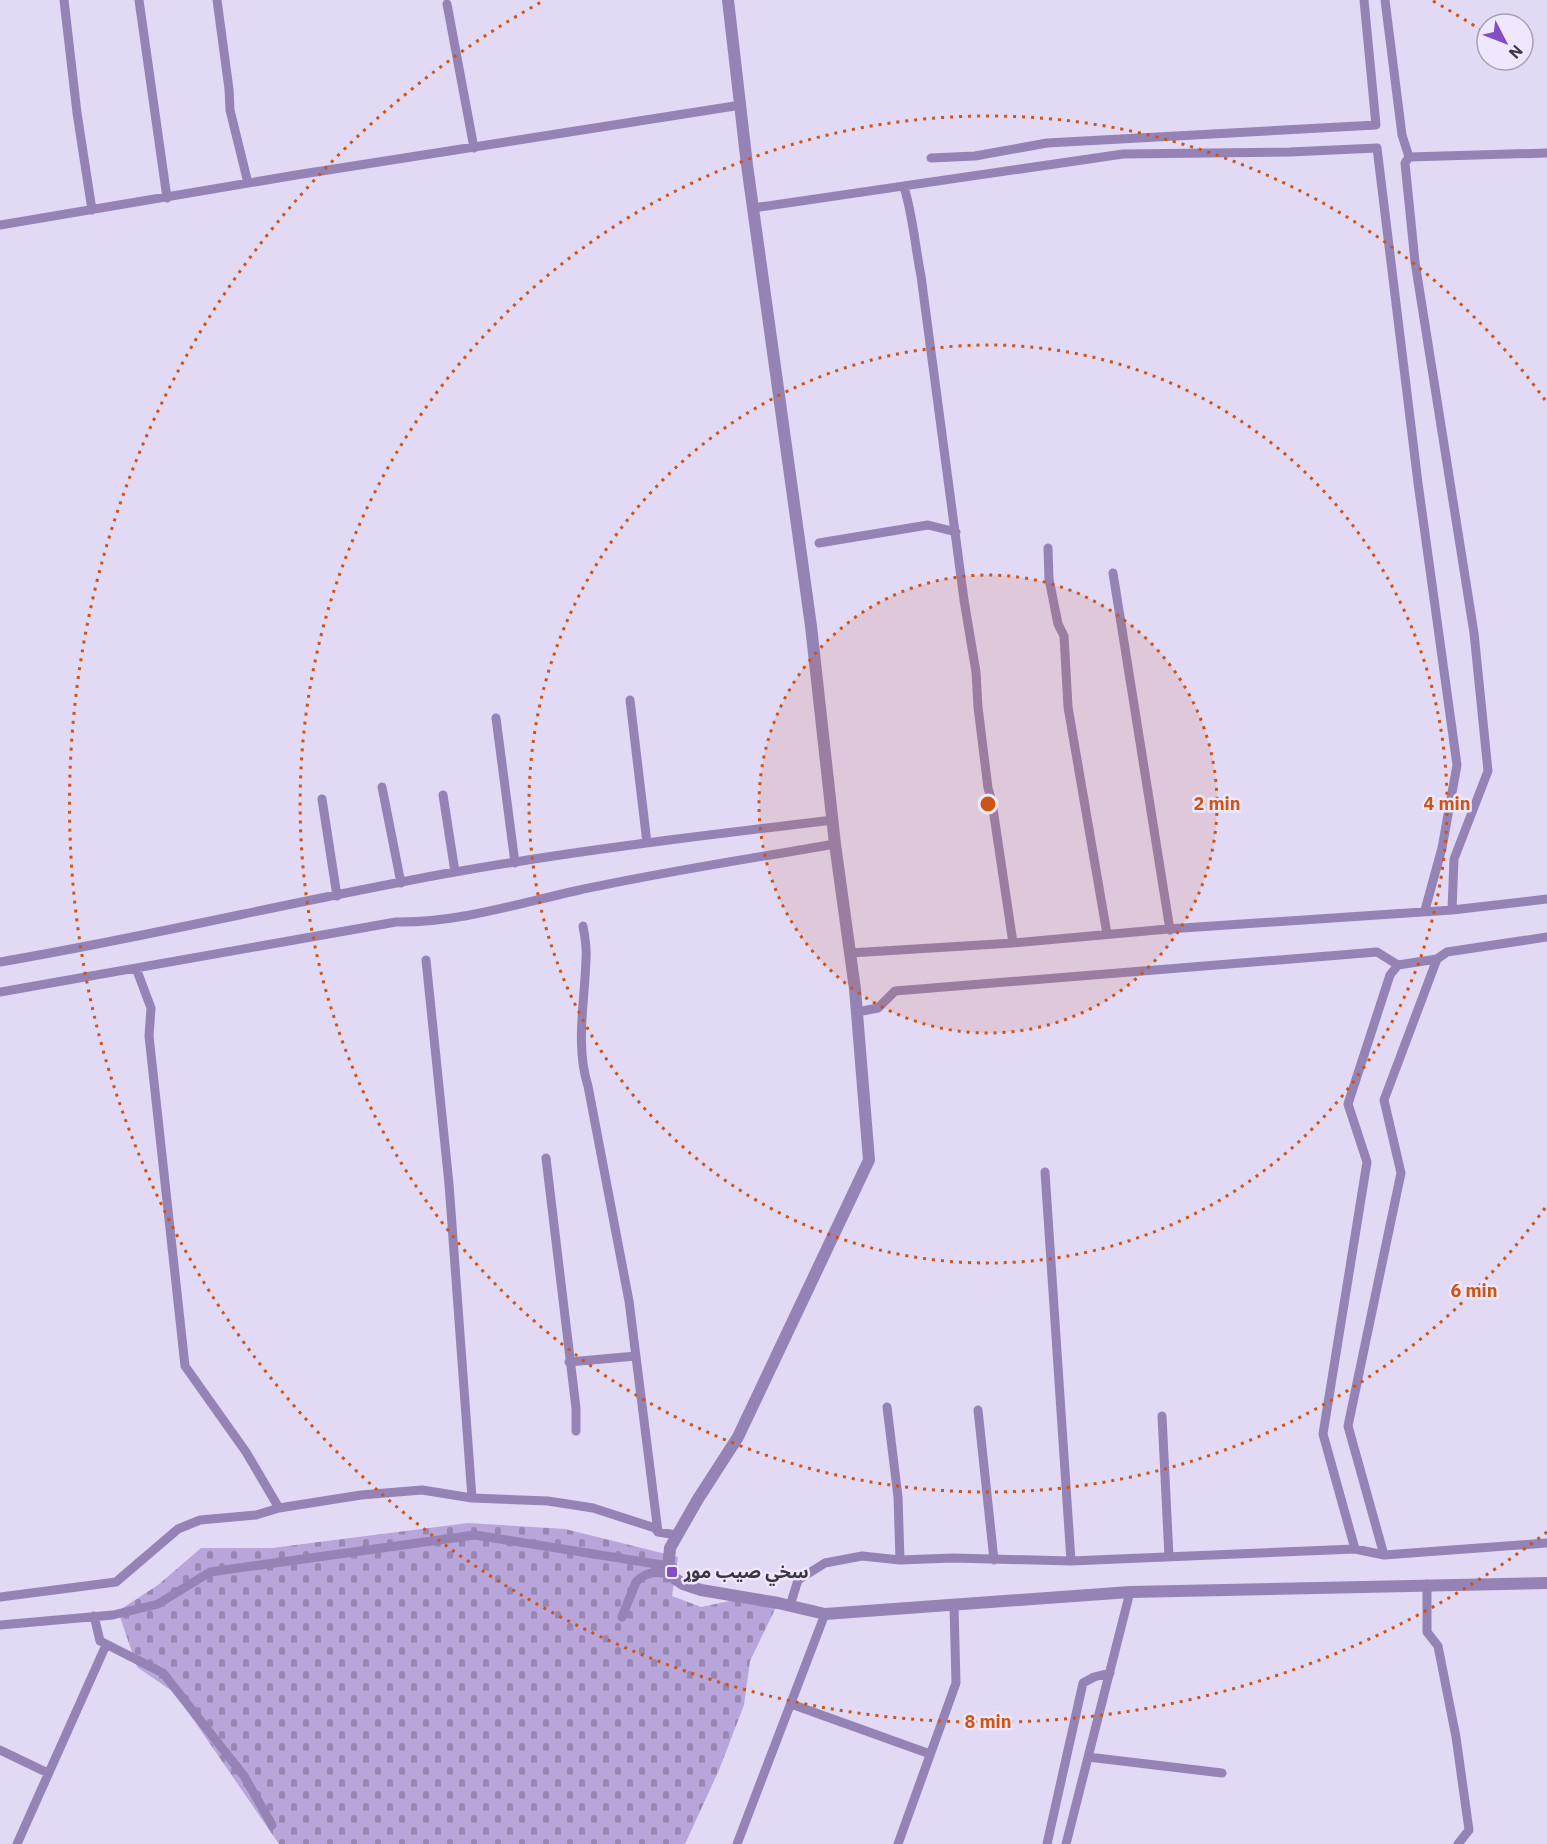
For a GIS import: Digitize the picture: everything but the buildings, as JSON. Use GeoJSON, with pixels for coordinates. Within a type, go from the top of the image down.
{"type":"FeatureCollection","features":[{"type":"Feature","properties":{"kind":"street"},"geometry":{"type":"LineString","coordinates":[[64,0],[77,113],[92,210]]}},
{"type":"Feature","properties":{"kind":"street"},"geometry":{"type":"LineString","coordinates":[[139,0],[167,198]]}},
{"type":"Feature","properties":{"kind":"street"},"geometry":{"type":"LineString","coordinates":[[217,0],[230,110],[248,183]]}},
{"type":"Feature","properties":{"kind":"street"},"geometry":{"type":"LineString","coordinates":[[668,1570],[670,1548],[738,1437],[869,1160],[857,1012],[835,844],[811,626],[753,208],[728,0]]}},
{"type":"Feature","properties":{"kind":"street"},"geometry":{"type":"LineString","coordinates":[[931,158],[975,156],[1047,143],[1376,125],[1364,0]]}},
{"type":"Feature","properties":{"kind":"street"},"geometry":{"type":"LineString","coordinates":[[1385,0],[1402,135],[1409,157]]}},
{"type":"Feature","properties":{"kind":"street"},"geometry":{"type":"LineString","coordinates":[[447,4],[474,148]]}},
{"type":"Feature","properties":{"kind":"street"},"geometry":{"type":"LineString","coordinates":[[0,225],[248,183],[741,105]]}},
{"type":"Feature","properties":{"kind":"street"},"geometry":{"type":"LineString","coordinates":[[753,208],[1123,154],[1290,152],[1377,148],[1418,483],[1457,765],[1442,848],[1425,910]]}},
{"type":"Feature","properties":{"kind":"street"},"geometry":{"type":"LineString","coordinates":[[1409,157],[1547,153]]}},
{"type":"Feature","properties":{"kind":"street"},"geometry":{"type":"LineString","coordinates":[[1409,157],[1405,163],[1415,262],[1474,633],[1488,771],[1454,859],[1452,910]]}},
{"type":"Feature","properties":{"kind":"street"},"geometry":{"type":"LineString","coordinates":[[904,187],[910,206],[914,245],[921,276],[964,600],[976,672],[988,788],[1013,943]]}},
{"type":"Feature","properties":{"kind":"street"},"geometry":{"type":"LineString","coordinates":[[819,543],[928,525],[956,532]]}},
{"type":"Feature","properties":{"kind":"street"},"geometry":{"type":"LineString","coordinates":[[1048,548],[1049,579],[1058,624],[1064,636],[1068,706],[1107,934]]}},
{"type":"Feature","properties":{"kind":"street"},"geometry":{"type":"LineString","coordinates":[[1113,573],[1170,930]]}},
{"type":"Feature","properties":{"kind":"street"},"geometry":{"type":"LineString","coordinates":[[630,700],[647,843]]}},
{"type":"Feature","properties":{"kind":"street"},"geometry":{"type":"LineString","coordinates":[[496,718],[515,863]]}},
{"type":"Feature","properties":{"kind":"street"},"geometry":{"type":"LineString","coordinates":[[382,787],[401,883]]}},
{"type":"Feature","properties":{"kind":"street"},"geometry":{"type":"LineString","coordinates":[[443,795],[455,872]]}},
{"type":"Feature","properties":{"kind":"street"},"geometry":{"type":"LineString","coordinates":[[322,799],[337,896]]}},
{"type":"Feature","properties":{"kind":"street"},"geometry":{"type":"LineString","coordinates":[[0,962],[99,945],[455,872],[647,843],[833,820]]}},
{"type":"Feature","properties":{"kind":"street"},"geometry":{"type":"LineString","coordinates":[[0,992],[396,922],[417,922],[493,911],[577,891],[835,844]]}},
{"type":"Feature","properties":{"kind":"street"},"geometry":{"type":"LineString","coordinates":[[850,953],[1013,943],[1425,910],[1452,910],[1547,899]]}},
{"type":"Feature","properties":{"kind":"street"},"geometry":{"type":"LineString","coordinates":[[583,926],[586,956],[582,1030],[583,1070],[629,1301],[658,1532]]}},
{"type":"Feature","properties":{"kind":"street"},"geometry":{"type":"LineString","coordinates":[[857,1012],[878,1008],[895,990],[1377,952],[1398,965],[1437,959],[1447,952],[1547,937]]}},
{"type":"Feature","properties":{"kind":"street"},"geometry":{"type":"LineString","coordinates":[[1384,1555],[1348,1426],[1401,1173],[1384,1100],[1437,959]]}},
{"type":"Feature","properties":{"kind":"street"},"geometry":{"type":"LineString","coordinates":[[426,960],[449,1184],[472,1498]]}},
{"type":"Feature","properties":{"kind":"street"},"geometry":{"type":"LineString","coordinates":[[1355,1549],[1323,1434],[1367,1162],[1348,1104],[1390,975],[1398,965]]}},
{"type":"Feature","properties":{"kind":"street"},"geometry":{"type":"LineString","coordinates":[[136,968],[151,1008],[150,1036],[185,1366],[246,1452],[279,1509]]}},
{"type":"Feature","properties":{"kind":"street"},"geometry":{"type":"LineString","coordinates":[[546,1158],[576,1408],[576,1431]]}},
{"type":"Feature","properties":{"kind":"street"},"geometry":{"type":"LineString","coordinates":[[1045,1172],[1071,1561]]}},
{"type":"Feature","properties":{"kind":"street"},"geometry":{"type":"LineString","coordinates":[[569,1362],[636,1356]]}},
{"type":"Feature","properties":{"kind":"street"},"geometry":{"type":"LineString","coordinates":[[887,1407],[898,1497],[900,1560]]}},
{"type":"Feature","properties":{"kind":"street"},"geometry":{"type":"LineString","coordinates":[[978,1410],[994,1560]]}},
{"type":"Feature","properties":{"kind":"street"},"geometry":{"type":"LineString","coordinates":[[1162,1416],[1169,1557]]}},
{"type":"Feature","properties":{"kind":"street"},"geometry":{"type":"LineString","coordinates":[[0,1597],[116,1582],[178,1529],[200,1520],[256,1515],[361,1495],[422,1490],[472,1498],[539,1499],[593,1508],[655,1528],[658,1532],[677,1535]]}},
{"type":"Feature","properties":{"kind":"street"},"geometry":{"type":"LineString","coordinates":[[0,1625],[113,1615],[158,1604],[210,1572],[475,1535],[668,1570],[683,1584],[701,1590],[825,1614],[1130,1592],[1547,1583]]}},
{"type":"Feature","properties":{"kind":"street"},"geometry":{"type":"LineString","coordinates":[[790,1606],[798,1580],[825,1563],[862,1556],[900,1560],[953,1558],[1071,1561],[1355,1549],[1384,1555],[1547,1543]]}},
{"type":"Feature","properties":{"kind":"street"},"geometry":{"type":"LineString","coordinates":[[622,1617],[636,1581],[656,1571],[668,1570]]}},
{"type":"Feature","properties":{"kind":"street"},"geometry":{"type":"LineString","coordinates":[[1427,1584],[1427,1632],[1438,1646],[1456,1737],[1469,1830],[1458,1844]]}},
{"type":"Feature","properties":{"kind":"street"},"geometry":{"type":"LineString","coordinates":[[1066,1844],[1130,1592]]}},
{"type":"Feature","properties":{"kind":"street"},"geometry":{"type":"LineString","coordinates":[[898,1844],[956,1683],[954,1606]]}},
{"type":"Feature","properties":{"kind":"street"},"geometry":{"type":"LineString","coordinates":[[737,1844],[825,1614]]}},
{"type":"Feature","properties":{"kind":"street"},"geometry":{"type":"LineString","coordinates":[[94,1616],[100,1641],[163,1673],[244,1776],[272,1825]]}},
{"type":"Feature","properties":{"kind":"street"},"geometry":{"type":"LineString","coordinates":[[17,1844],[106,1645]]}},
{"type":"Feature","properties":{"kind":"street"},"geometry":{"type":"LineString","coordinates":[[1047,1844],[1083,1683],[1094,1677],[1110,1673]]}},
{"type":"Feature","properties":{"kind":"street"},"geometry":{"type":"LineString","coordinates":[[791,1704],[930,1754]]}},
{"type":"Feature","properties":{"kind":"street"},"geometry":{"type":"LineString","coordinates":[[0,1750],[48,1773]]}},
{"type":"Feature","properties":{"kind":"street"},"geometry":{"type":"LineString","coordinates":[[1088,1757],[1222,1773]]}},
{"type":"Feature","properties":{"kind":"green space"},"geometry":{"type":"Polygon","coordinates":[[[468,1523],[565,1529],[678,1557],[672,1596],[701,1607],[744,1598],[778,1603],[750,1661],[744,1705],[719,1770],[685,1844],[279,1844],[175,1693],[137,1667],[118,1611],[158,1585],[201,1548],[272,1548],[468,1523]]]}},
{"type":"Feature","properties":{"kind":"place","name":"سخي صیب موړ"},"geometry":{"type":"Point","coordinates":[672,1572]}}]}
